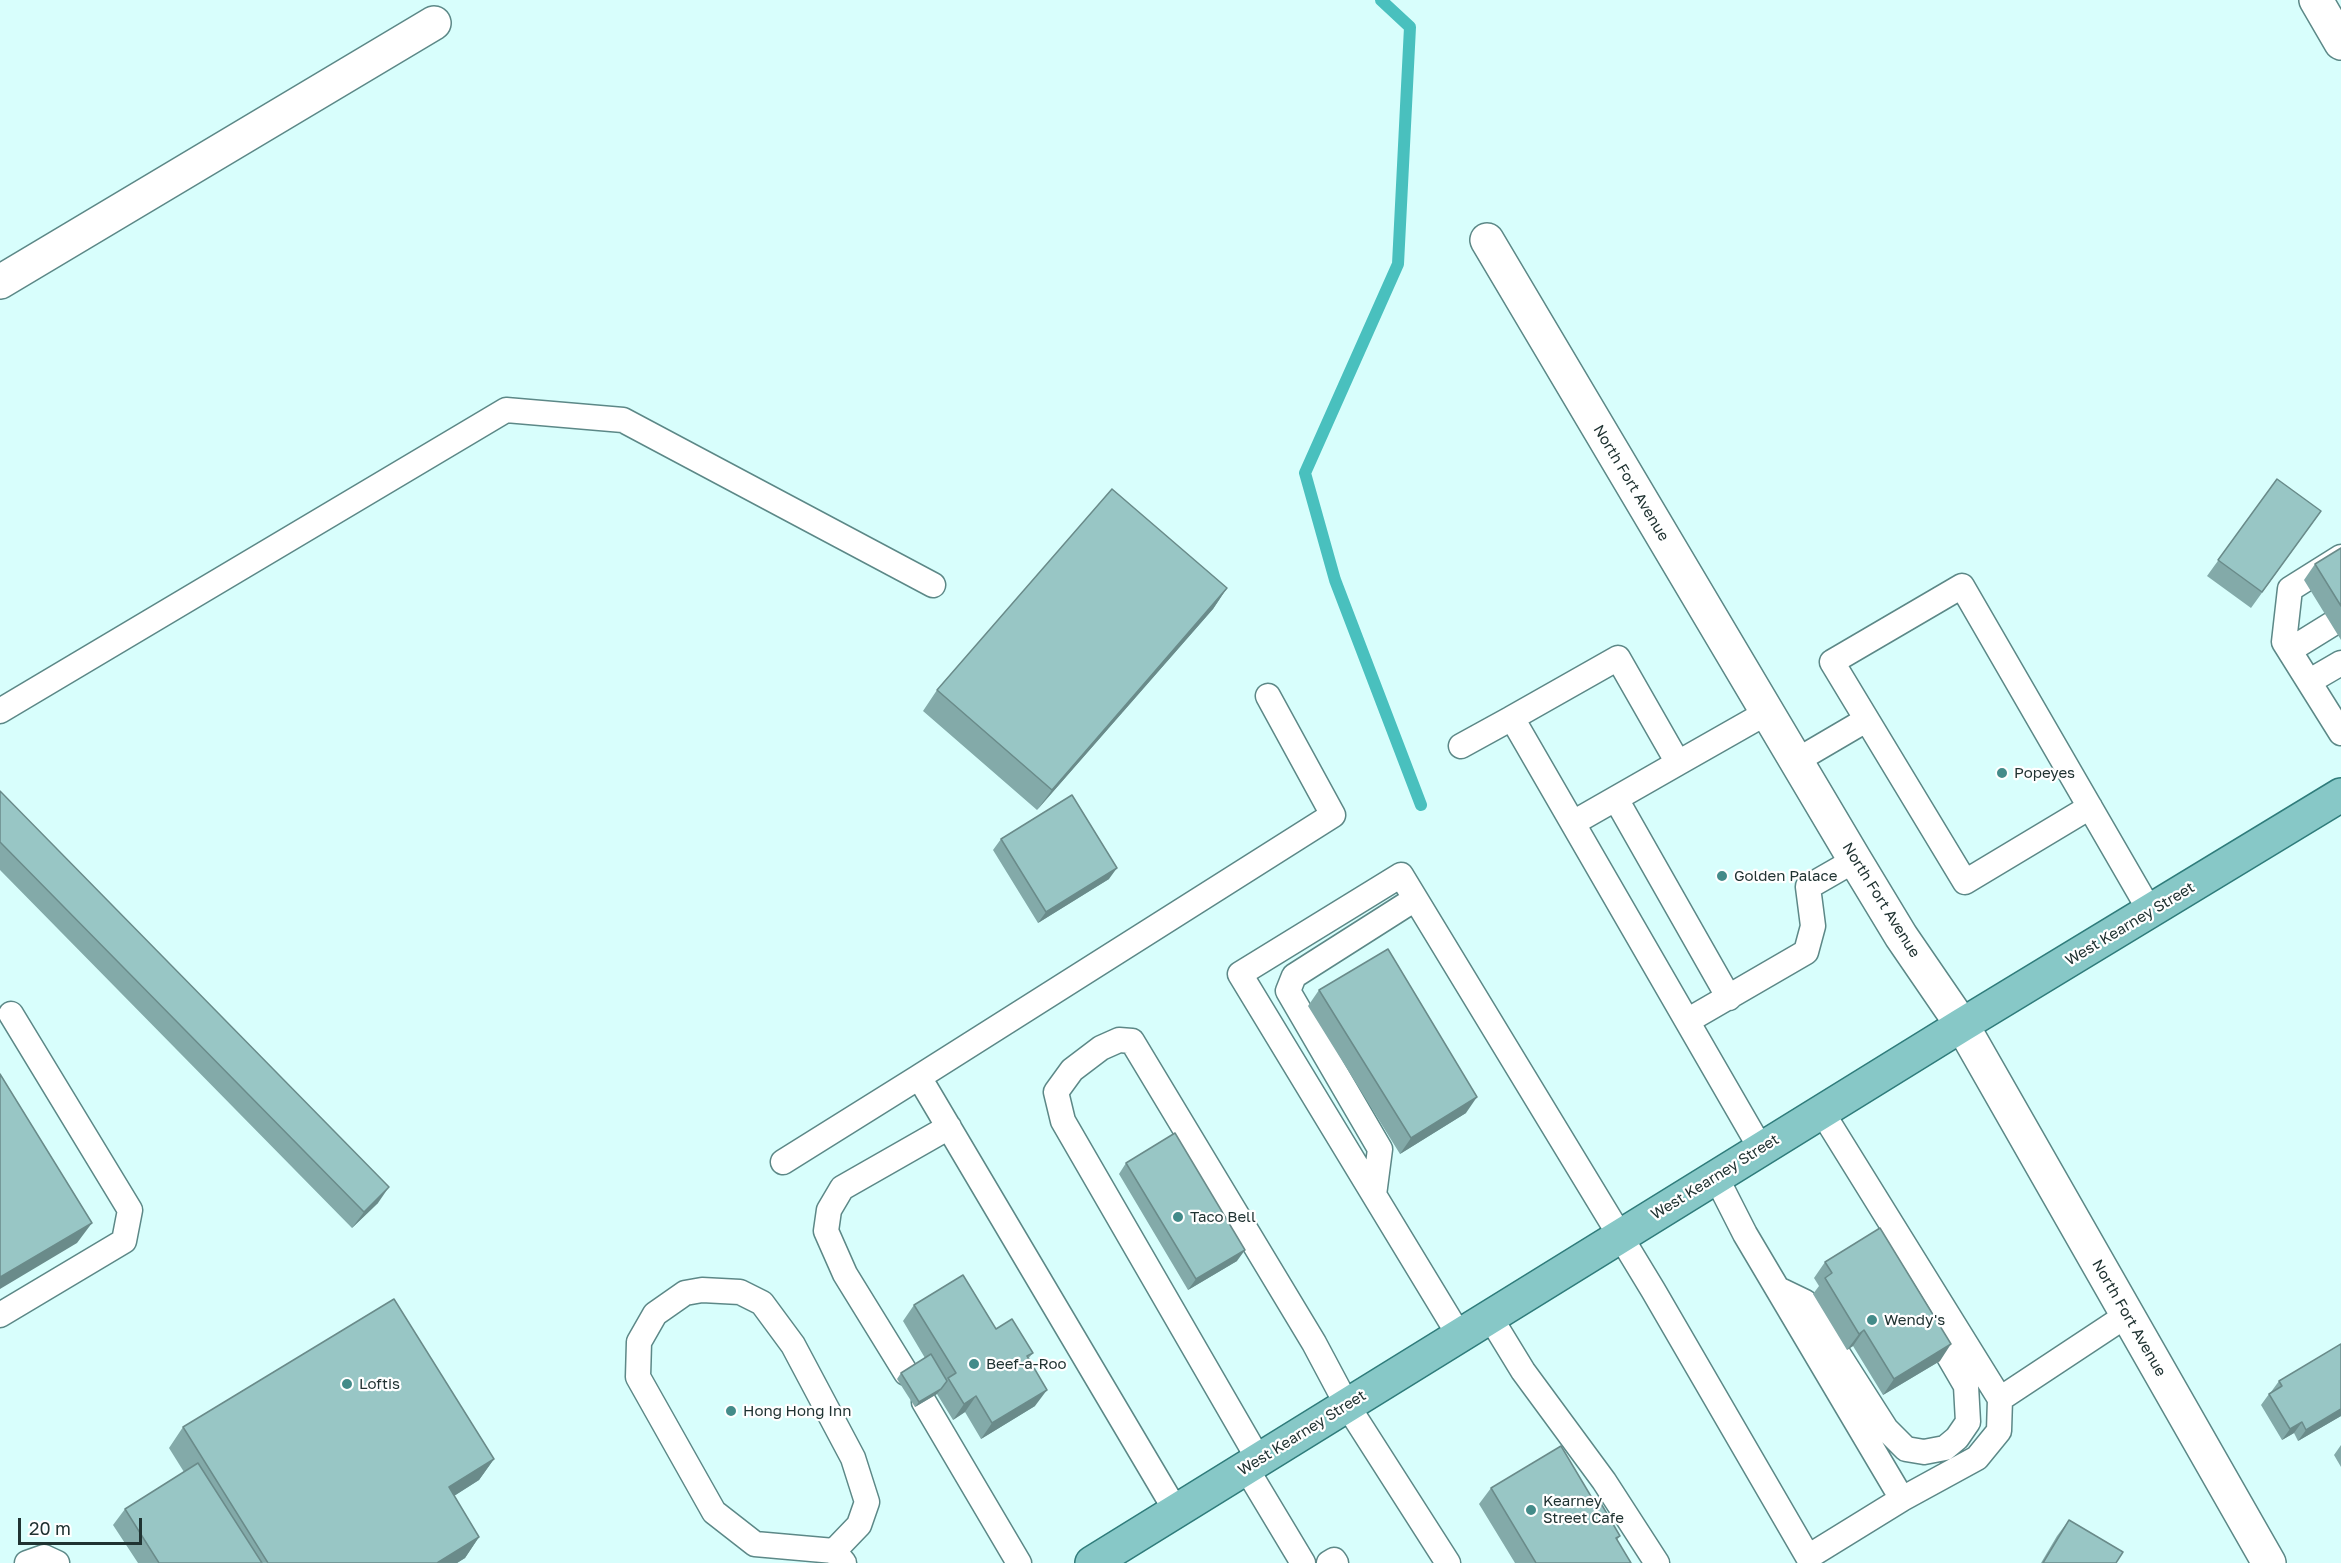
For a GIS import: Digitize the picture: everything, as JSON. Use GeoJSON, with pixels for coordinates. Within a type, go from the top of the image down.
{"type":"FeatureCollection","features":[{"type":"Feature","properties":{"kind":"main road","name":"West Kearney Street"},"geometry":{"type":"LineString","coordinates":[[1092,1563],[1962,1025],[2341,795]]}},
{"type":"Feature","properties":{"kind":"street"},"geometry":{"type":"LineString","coordinates":[[2316,0],[2341,43]]}},
{"type":"Feature","properties":{"kind":"street"},"geometry":{"type":"LineString","coordinates":[[0,282],[434,23]]}},
{"type":"Feature","properties":{"kind":"street","name":"North Fort Avenue"},"geometry":{"type":"LineString","coordinates":[[1487,240],[1766,713],[1901,936],[1962,1025],[2269,1563]]}},
{"type":"Feature","properties":{"kind":"lane"},"geometry":{"type":"LineString","coordinates":[[0,711],[506,410],[623,420],[933,585]]}},
{"type":"Feature","properties":{"kind":"lane"},"geometry":{"type":"LineString","coordinates":[[2341,557],[2290,589],[2284,642],[2341,734]]}},
{"type":"Feature","properties":{"kind":"lane"},"geometry":{"type":"LineString","coordinates":[[2090,807],[1965,882],[1832,662],[1962,586],[2090,807],[2150,911]]}},
{"type":"Feature","properties":{"kind":"lane"},"geometry":{"type":"LineString","coordinates":[[2290,650],[2332,624]]}},
{"type":"Feature","properties":{"kind":"lane"},"geometry":{"type":"LineString","coordinates":[[1461,746],[1618,658],[1678,763]]}},
{"type":"Feature","properties":{"kind":"lane"},"geometry":{"type":"LineString","coordinates":[[2310,681],[2341,663]]}},
{"type":"Feature","properties":{"kind":"lane"},"geometry":{"type":"LineString","coordinates":[[783,1162],[1333,815],[1268,696]]}},
{"type":"Feature","properties":{"kind":"lane"},"geometry":{"type":"LineString","coordinates":[[1573,823],[1766,713]]}},
{"type":"Feature","properties":{"kind":"lane"},"geometry":{"type":"LineString","coordinates":[[1512,718],[1761,1149]]}},
{"type":"Feature","properties":{"kind":"lane"},"geometry":{"type":"LineString","coordinates":[[1796,761],[1866,720]]}},
{"type":"Feature","properties":{"kind":"lane"},"geometry":{"type":"LineString","coordinates":[[1616,799],[1729,998]]}},
{"type":"Feature","properties":{"kind":"lane"},"geometry":{"type":"LineString","coordinates":[[1687,1021],[1806,952],[1813,926],[1808,887],[1855,860]]}},
{"type":"Feature","properties":{"kind":"lane"},"geometry":{"type":"LineString","coordinates":[[1460,1335],[1240,974],[1401,875],[1621,1236],[1808,1557],[1902,1499],[1977,1458],[1999,1431],[2000,1399],[1822,1112]]}},
{"type":"Feature","properties":{"kind":"lane"},"geometry":{"type":"LineString","coordinates":[[1374,1195],[1380,1149],[1288,991],[1294,976],[1415,899]]}},
{"type":"Feature","properties":{"kind":"lane"},"geometry":{"type":"LineString","coordinates":[[0,1316],[124,1240],[130,1210],[11,1014]]}},
{"type":"Feature","properties":{"kind":"lane"},"geometry":{"type":"LineString","coordinates":[[1303,1563],[1252,1464],[1063,1121],[1056,1092],[1072,1070],[1101,1048],[1119,1040],[1132,1041],[1314,1343],[1347,1405],[1448,1563]]}},
{"type":"Feature","properties":{"kind":"lane"},"geometry":{"type":"LineString","coordinates":[[920,1077],[1176,1511]]}},
{"type":"Feature","properties":{"kind":"lane"},"geometry":{"type":"LineString","coordinates":[[906,1373],[846,1274],[826,1231],[829,1210],[842,1188],[949,1127]]}},
{"type":"Feature","properties":{"kind":"lane"},"geometry":{"type":"LineString","coordinates":[[1716,1177],[1778,1289],[1902,1499]]}},
{"type":"Feature","properties":{"kind":"lane"},"geometry":{"type":"LineString","coordinates":[[1778,1289],[1805,1302],[1886,1429],[1906,1449],[1924,1452],[1945,1448],[1958,1438],[1968,1422],[1966,1386],[1906,1281],[1900,1238]]}},
{"type":"Feature","properties":{"kind":"lane"},"geometry":{"type":"LineString","coordinates":[[702,1290],[740,1292],[762,1303],[793,1345],[853,1458],[867,1502],[860,1525],[839,1557],[755,1544],[714,1512],[638,1377],[639,1342],[655,1314],[685,1293],[702,1290]]}},
{"type":"Feature","properties":{"kind":"lane"},"geometry":{"type":"LineString","coordinates":[[2000,1399],[2127,1315]]}},
{"type":"Feature","properties":{"kind":"lane"},"geometry":{"type":"LineString","coordinates":[[1490,1317],[1523,1371],[1604,1481],[1657,1563]]}},
{"type":"Feature","properties":{"kind":"lane"},"geometry":{"type":"LineString","coordinates":[[924,1402],[1019,1563]]}},
{"type":"Feature","properties":{"kind":"lane"},"geometry":{"type":"LineString","coordinates":[[1568,1432],[1566,1454],[1606,1526]]}},
{"type":"Feature","properties":{"kind":"lane"},"geometry":{"type":"LineString","coordinates":[[27,1563],[44,1557],[57,1563]]}},
{"type":"Feature","properties":{"kind":"lane"},"geometry":{"type":"LineString","coordinates":[[1329,1563],[1334,1560],[1336,1563]]}},
{"type":"Feature","properties":{"kind":"building"},"geometry":{"type":"Polygon","coordinates":[[[2277,479],[2321,511],[2262,592],[2218,560],[2277,479]]]}},
{"type":"Feature","properties":{"kind":"building"},"geometry":{"type":"Polygon","coordinates":[[[1112,489],[1227,588],[1052,790],[937,690],[1112,489]]]}},
{"type":"Feature","properties":{"kind":"building"},"geometry":{"type":"Polygon","coordinates":[[[2341,548],[2341,606],[2315,564],[2341,548]]]}},
{"type":"Feature","properties":{"kind":"building"},"geometry":{"type":"Polygon","coordinates":[[[0,791],[389,1187],[364,1212],[0,842],[0,791]]]}},
{"type":"Feature","properties":{"kind":"building"},"geometry":{"type":"Polygon","coordinates":[[[1072,795],[1117,868],[1046,912],[1001,839],[1072,795]]]}},
{"type":"Feature","properties":{"kind":"building"},"geometry":{"type":"Polygon","coordinates":[[[1388,949],[1477,1097],[1411,1138],[1319,990],[1388,949]]]}},
{"type":"Feature","properties":{"kind":"building"},"geometry":{"type":"Polygon","coordinates":[[[0,1074],[92,1223],[0,1277],[0,1074]]]}},
{"type":"Feature","properties":{"kind":"building","name":"Taco Bell"},"geometry":{"type":"Polygon","coordinates":[[[1175,1133],[1245,1250],[1196,1279],[1126,1163],[1175,1133]]]}},
{"type":"Feature","properties":{"kind":"building","name":"Wendy's"},"geometry":{"type":"Polygon","coordinates":[[[1880,1228],[1951,1344],[1894,1379],[1864,1330],[1859,1334],[1825,1278],[1832,1273],[1825,1262],[1880,1228]]]}},
{"type":"Feature","properties":{"kind":"building","name":"Beef-a-Roo"},"geometry":{"type":"Polygon","coordinates":[[[963,1275],[996,1329],[1012,1319],[1033,1353],[1027,1356],[1047,1390],[992,1423],[976,1396],[964,1404],[948,1378],[956,1373],[914,1305],[963,1275]]]}},
{"type":"Feature","properties":{"kind":"building","name":"Loftis"},"geometry":{"type":"Polygon","coordinates":[[[394,1299],[494,1459],[449,1487],[479,1537],[437,1563],[268,1563],[183,1427],[394,1299]]]}},
{"type":"Feature","properties":{"kind":"building"},"geometry":{"type":"Polygon","coordinates":[[[2341,1344],[2341,1409],[2306,1430],[2302,1422],[2290,1429],[2269,1394],[2282,1386],[2279,1381],[2341,1344]]]}},
{"type":"Feature","properties":{"kind":"building"},"geometry":{"type":"Polygon","coordinates":[[[931,1354],[947,1381],[941,1389],[919,1402],[901,1373],[931,1354]]]}},
{"type":"Feature","properties":{"kind":"building","name":"Kearney Street Cafe"},"geometry":{"type":"Polygon","coordinates":[[[1561,1446],[1595,1503],[1599,1500],[1620,1536],[1616,1538],[1631,1563],[1536,1563],[1491,1488],[1561,1446]]]}},
{"type":"Feature","properties":{"kind":"building"},"geometry":{"type":"Polygon","coordinates":[[[198,1463],[262,1563],[159,1563],[125,1509],[198,1463]]]}},
{"type":"Feature","properties":{"kind":"building"},"geometry":{"type":"Polygon","coordinates":[[[2069,1520],[2123,1552],[2116,1563],[2043,1563],[2069,1520]]]}},
{"type":"Feature","properties":{"kind":"waterway"},"geometry":{"type":"LineString","coordinates":[[1381,0],[1410,27],[1398,264],[1305,473],[1335,580],[1421,805]]}},
{"type":"Feature","properties":{"kind":"place","name":"Popeyes"},"geometry":{"type":"Point","coordinates":[2002,773]}},
{"type":"Feature","properties":{"kind":"place","name":"Golden Palace"},"geometry":{"type":"Point","coordinates":[1722,876]}},
{"type":"Feature","properties":{"kind":"place","name":"Taco Bell"},"geometry":{"type":"Point","coordinates":[1178,1217]}},
{"type":"Feature","properties":{"kind":"place","name":"Wendy's"},"geometry":{"type":"Point","coordinates":[1872,1320]}},
{"type":"Feature","properties":{"kind":"place","name":"Beef-a-Roo"},"geometry":{"type":"Point","coordinates":[974,1364]}},
{"type":"Feature","properties":{"kind":"place","name":"Loftis"},"geometry":{"type":"Point","coordinates":[347,1384]}},
{"type":"Feature","properties":{"kind":"place","name":"Hong Hong Inn"},"geometry":{"type":"Point","coordinates":[731,1411]}},
{"type":"Feature","properties":{"kind":"place","name":"Kearney Street Cafe"},"geometry":{"type":"Point","coordinates":[1531,1510]}}]}
